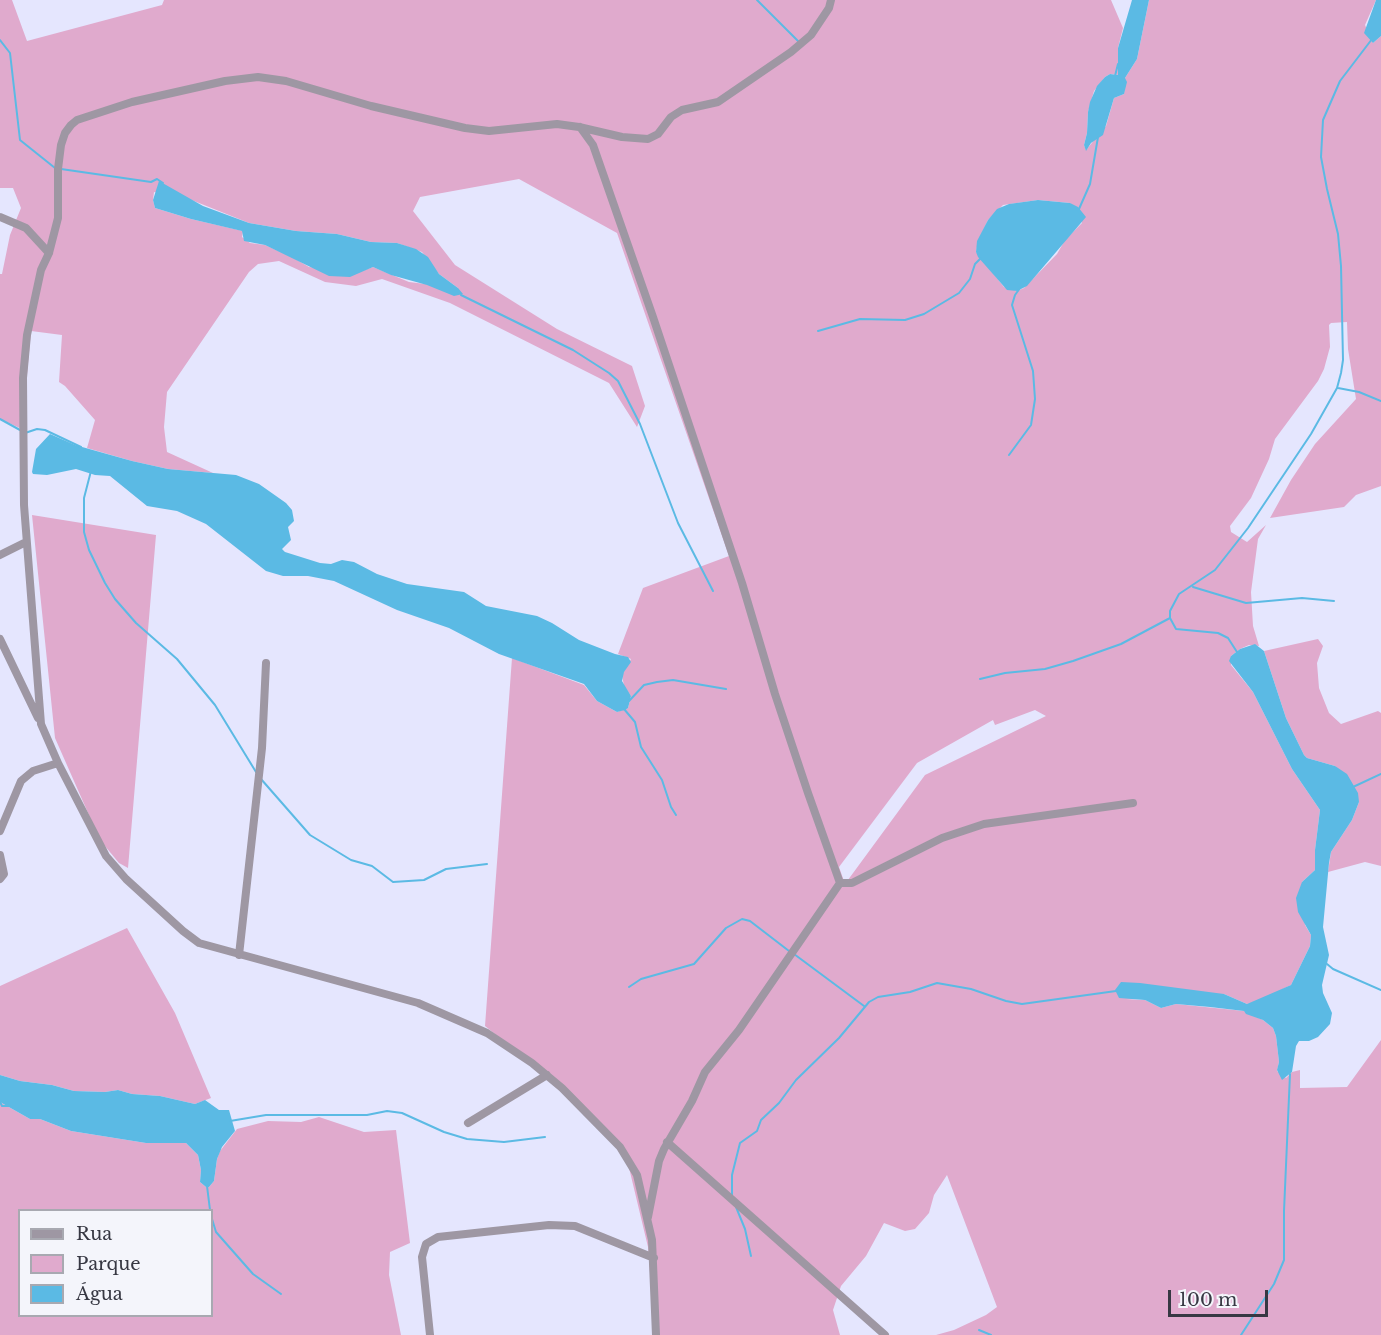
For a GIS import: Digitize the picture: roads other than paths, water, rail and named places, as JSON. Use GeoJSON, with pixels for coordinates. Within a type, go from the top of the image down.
{"type":"FeatureCollection","features":[{"type":"Feature","properties":{"kind":"street"},"geometry":{"type":"LineString","coordinates":[[41,724],[26,542],[24,354],[41,270],[49,253],[58,218],[59,155],[65,133],[70,125],[77,120],[132,102],[225,81],[267,77],[465,128],[489,131],[549,125],[579,127],[622,137],[648,139],[658,134],[671,117],[682,110],[718,102],[791,52],[811,34],[829,8],[831,0]]}},
{"type":"Feature","properties":{"kind":"street"},"geometry":{"type":"LineString","coordinates":[[579,127],[593,145],[653,317],[742,583],[775,694],[840,883]]}},
{"type":"Feature","properties":{"kind":"street"},"geometry":{"type":"LineString","coordinates":[[0,216],[26,228],[49,253]]}},
{"type":"Feature","properties":{"kind":"street"},"geometry":{"type":"LineString","coordinates":[[0,555],[26,542]]}},
{"type":"Feature","properties":{"kind":"street"},"geometry":{"type":"LineString","coordinates":[[0,639],[58,763],[106,856],[126,879],[192,939],[214,949],[418,1003],[487,1033],[547,1075],[595,1119],[625,1154],[637,1175],[648,1217],[654,1258],[656,1335]]}},
{"type":"Feature","properties":{"kind":"street"},"geometry":{"type":"LineString","coordinates":[[239,955],[262,748],[266,663]]}},
{"type":"Feature","properties":{"kind":"street"},"geometry":{"type":"LineString","coordinates":[[0,831],[21,781],[33,771],[58,763]]}},
{"type":"Feature","properties":{"kind":"street"},"geometry":{"type":"LineString","coordinates":[[840,883],[852,883],[942,838],[984,824],[1133,803]]}},
{"type":"Feature","properties":{"kind":"street"},"geometry":{"type":"LineString","coordinates":[[0,855],[4,868],[4,874],[0,879]]}},
{"type":"Feature","properties":{"kind":"street"},"geometry":{"type":"LineString","coordinates":[[648,1217],[659,1161],[710,1063],[739,1030],[840,883]]}},
{"type":"Feature","properties":{"kind":"street"},"geometry":{"type":"LineString","coordinates":[[468,1123],[547,1075]]}},
{"type":"Feature","properties":{"kind":"street"},"geometry":{"type":"LineString","coordinates":[[667,1142],[885,1335]]}},
{"type":"Feature","properties":{"kind":"street"},"geometry":{"type":"LineString","coordinates":[[430,1335],[422,1257],[426,1244],[438,1237],[549,1225],[575,1226],[654,1258]]}},
{"type":"Feature","properties":{"kind":"water"},"geometry":{"type":"Polygon","coordinates":[[[1132,0],[1149,0],[1137,59],[1125,78],[1127,82],[1124,94],[1114,98],[1103,135],[1091,143],[1086,151],[1084,145],[1090,102],[1097,86],[1105,77],[1110,74],[1118,75],[1118,48],[1132,0]]]}},
{"type":"Feature","properties":{"kind":"water"},"geometry":{"type":"Polygon","coordinates":[[[1376,0],[1381,0],[1381,36],[1373,43],[1364,33],[1376,0]]]}},
{"type":"Feature","properties":{"kind":"water"},"geometry":{"type":"Polygon","coordinates":[[[159,181],[203,206],[249,223],[296,231],[337,234],[371,242],[397,243],[416,249],[428,257],[439,274],[463,294],[454,296],[373,267],[350,277],[329,276],[265,245],[244,241],[242,231],[155,208],[153,200],[159,181]]]}},
{"type":"Feature","properties":{"kind":"water"},"geometry":{"type":"Polygon","coordinates":[[[1038,200],[1070,203],[1078,207],[1086,217],[1027,286],[1017,291],[1007,290],[978,257],[977,241],[988,220],[997,209],[1009,204],[1038,200]]]}},
{"type":"Feature","properties":{"kind":"water"},"geometry":{"type":"Polygon","coordinates":[[[50,434],[75,445],[168,469],[236,475],[259,484],[292,510],[294,521],[288,527],[291,540],[282,549],[285,552],[320,563],[331,564],[342,560],[354,562],[377,574],[407,584],[464,592],[486,606],[537,616],[579,640],[628,657],[631,662],[624,672],[622,681],[631,696],[628,708],[617,712],[597,701],[584,684],[499,654],[449,628],[397,610],[334,581],[308,576],[283,576],[266,571],[206,524],[177,511],[147,506],[110,476],[95,475],[76,469],[47,475],[33,474],[36,449],[50,434]]]}},
{"type":"Feature","properties":{"kind":"water"},"geometry":{"type":"Polygon","coordinates":[[[1255,644],[1264,651],[1286,718],[1304,755],[1307,758],[1335,766],[1347,774],[1358,793],[1359,802],[1352,820],[1331,852],[1329,863],[1323,927],[1329,955],[1322,985],[1332,1013],[1330,1024],[1318,1037],[1309,1041],[1299,1041],[1296,1046],[1292,1072],[1282,1080],[1277,1070],[1279,1062],[1276,1036],[1273,1028],[1263,1020],[1246,1014],[1244,1011],[1210,1007],[1176,1004],[1161,1008],[1145,1000],[1119,998],[1115,990],[1121,982],[1140,983],[1224,994],[1247,1004],[1291,985],[1310,946],[1311,935],[1298,912],[1296,898],[1302,882],[1315,870],[1320,810],[1292,769],[1253,692],[1229,661],[1231,656],[1240,649],[1255,644]]]}},
{"type":"Feature","properties":{"kind":"water"},"geometry":{"type":"Polygon","coordinates":[[[0,1075],[74,1091],[118,1090],[195,1104],[205,1100],[219,1110],[229,1110],[235,1131],[222,1147],[217,1159],[214,1181],[206,1187],[200,1182],[201,1170],[198,1155],[186,1143],[146,1143],[71,1131],[40,1119],[30,1119],[0,1102],[0,1075]]]}},
{"type":"Feature","properties":{"kind":"waterway"},"geometry":{"type":"LineString","coordinates":[[757,0],[799,42]]}},
{"type":"Feature","properties":{"kind":"waterway"},"geometry":{"type":"LineString","coordinates":[[1237,652],[1228,638],[1218,633],[1176,629],[1170,618],[1170,611],[1179,594],[1215,570],[1248,528],[1311,434],[1337,388],[1343,360],[1341,266],[1338,234],[1321,157],[1323,120],[1340,81],[1372,39]]}},
{"type":"Feature","properties":{"kind":"waterway"},"geometry":{"type":"LineString","coordinates":[[0,40],[10,53],[20,140],[55,168]]}},
{"type":"Feature","properties":{"kind":"waterway"},"geometry":{"type":"LineString","coordinates":[[1115,76],[1118,64]]}},
{"type":"Feature","properties":{"kind":"waterway"},"geometry":{"type":"LineString","coordinates":[[1079,209],[1090,184],[1098,137]]}},
{"type":"Feature","properties":{"kind":"waterway"},"geometry":{"type":"LineString","coordinates":[[61,169],[151,182],[157,179],[163,183]]}},
{"type":"Feature","properties":{"kind":"waterway"},"geometry":{"type":"LineString","coordinates":[[818,331],[860,319],[905,320],[924,314],[959,293],[970,279],[975,264],[981,258]]}},
{"type":"Feature","properties":{"kind":"waterway"},"geometry":{"type":"LineString","coordinates":[[1009,455],[1031,425],[1035,399],[1033,371],[1012,305],[1020,288]]}},
{"type":"Feature","properties":{"kind":"waterway"},"geometry":{"type":"LineString","coordinates":[[461,295],[573,350],[618,381],[640,424],[678,523],[713,591]]}},
{"type":"Feature","properties":{"kind":"waterway"},"geometry":{"type":"LineString","coordinates":[[1338,388],[1359,392],[1381,401]]}},
{"type":"Feature","properties":{"kind":"waterway"},"geometry":{"type":"LineString","coordinates":[[0,419],[20,430]]}},
{"type":"Feature","properties":{"kind":"waterway"},"geometry":{"type":"LineString","coordinates":[[25,433],[37,429],[45,430],[81,447]]}},
{"type":"Feature","properties":{"kind":"waterway"},"geometry":{"type":"LineString","coordinates":[[91,471],[84,498],[84,532],[89,550],[105,583],[115,599],[136,623],[177,659],[215,705],[256,772]]}},
{"type":"Feature","properties":{"kind":"waterway"},"geometry":{"type":"LineString","coordinates":[[1193,587],[1246,603],[1302,598],[1334,601]]}},
{"type":"Feature","properties":{"kind":"waterway"},"geometry":{"type":"LineString","coordinates":[[980,679],[1005,673],[1045,669],[1073,661],[1121,644],[1170,618]]}},
{"type":"Feature","properties":{"kind":"waterway"},"geometry":{"type":"LineString","coordinates":[[629,701],[644,685],[673,680],[726,689]]}},
{"type":"Feature","properties":{"kind":"waterway"},"geometry":{"type":"LineString","coordinates":[[624,709],[635,722],[641,747],[662,780],[676,815]]}},
{"type":"Feature","properties":{"kind":"waterway"},"geometry":{"type":"LineString","coordinates":[[1353,787],[1381,774]]}},
{"type":"Feature","properties":{"kind":"waterway"},"geometry":{"type":"LineString","coordinates":[[261,779],[310,835],[351,860],[372,866],[393,882],[424,880],[446,869],[487,864]]}},
{"type":"Feature","properties":{"kind":"waterway"},"geometry":{"type":"LineString","coordinates":[[629,987],[641,979],[694,964],[726,928],[742,919],[750,921],[789,951]]}},
{"type":"Feature","properties":{"kind":"waterway"},"geometry":{"type":"LineString","coordinates":[[794,954],[864,1006]]}},
{"type":"Feature","properties":{"kind":"waterway"},"geometry":{"type":"LineString","coordinates":[[1327,964],[1333,969],[1381,990]]}},
{"type":"Feature","properties":{"kind":"waterway"},"geometry":{"type":"LineString","coordinates":[[732,1196],[732,1175],[740,1143],[757,1131],[761,1120],[779,1103],[796,1080],[839,1038],[869,1002],[878,997],[910,992],[937,983],[971,989],[1022,1004],[1116,991]]}},
{"type":"Feature","properties":{"kind":"waterway"},"geometry":{"type":"LineString","coordinates":[[1241,1335],[1274,1284],[1284,1260],[1290,1074]]}},
{"type":"Feature","properties":{"kind":"waterway"},"geometry":{"type":"LineString","coordinates":[[0,1102],[2,1106],[10,1106]]}},
{"type":"Feature","properties":{"kind":"waterway"},"geometry":{"type":"LineString","coordinates":[[230,1121],[266,1115],[367,1115],[387,1111],[402,1113],[444,1132],[467,1139],[504,1142],[545,1137]]}},
{"type":"Feature","properties":{"kind":"waterway"},"geometry":{"type":"LineString","coordinates":[[207,1186],[210,1209]]}},
{"type":"Feature","properties":{"kind":"waterway"},"geometry":{"type":"LineString","coordinates":[[736,1207],[745,1229],[751,1256]]}},
{"type":"Feature","properties":{"kind":"waterway"},"geometry":{"type":"LineString","coordinates":[[213,1222],[216,1232],[253,1274],[281,1294]]}},
{"type":"Feature","properties":{"kind":"waterway"},"geometry":{"type":"LineString","coordinates":[[979,1330],[991,1335]]}}]}
